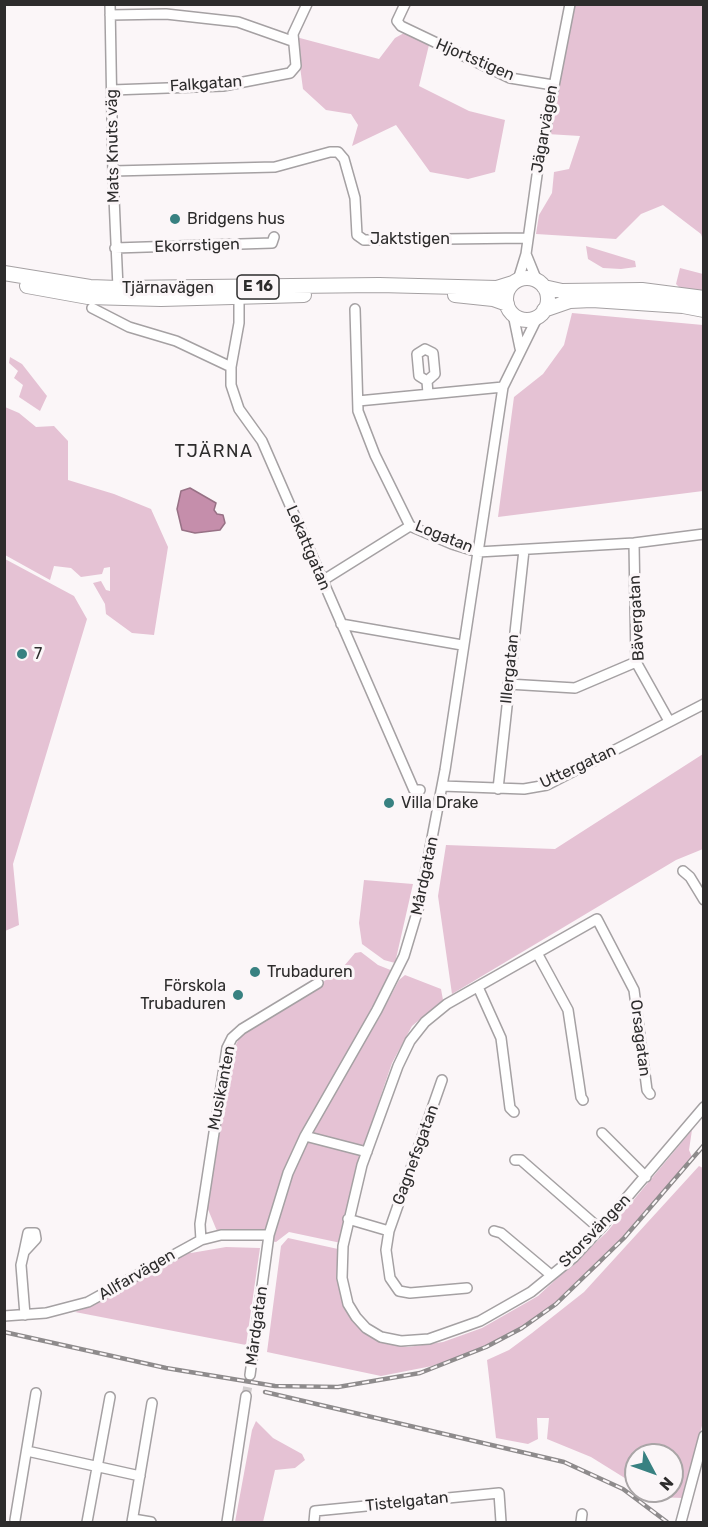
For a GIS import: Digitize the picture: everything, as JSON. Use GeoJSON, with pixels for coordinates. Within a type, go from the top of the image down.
{"type":"FeatureCollection","features":[{"type":"Feature","properties":{"kind":"highway","name":"Tjärnavägen"},"geometry":{"type":"LineString","coordinates":[[4,273],[90,287],[118,288],[379,285],[497,288],[515,281]]}},
{"type":"Feature","properties":{"kind":"highway","name":"E 16"},"geometry":{"type":"LineString","coordinates":[[515,281],[528,278],[562,291],[642,290],[704,298]]}},
{"type":"Feature","properties":{"kind":"highway"},"geometry":{"type":"LineString","coordinates":[[510,309],[506,295],[515,281]]}},
{"type":"Feature","properties":{"kind":"highway","name":"Tjärnavägen"},"geometry":{"type":"LineString","coordinates":[[4,283],[88,297],[161,299],[377,293],[454,295],[493,298],[510,309]]}},
{"type":"Feature","properties":{"kind":"highway"},"geometry":{"type":"LineString","coordinates":[[541,284],[548,299],[541,313]]}},
{"type":"Feature","properties":{"kind":"highway","name":"E 16"},"geometry":{"type":"LineString","coordinates":[[510,309],[522,319],[570,301],[592,300],[683,306],[704,310]]}},
{"type":"Feature","properties":{"kind":"street"},"geometry":{"type":"LineString","coordinates":[[110,10],[238,22],[292,41],[307,4]]}},
{"type":"Feature","properties":{"kind":"street","name":"Hjortstigen"},"geometry":{"type":"LineString","coordinates":[[405,4],[397,21],[401,26],[510,78],[552,85]]}},
{"type":"Feature","properties":{"kind":"street","name":"Jägarvägen"},"geometry":{"type":"LineString","coordinates":[[515,281],[526,254],[526,238],[552,85],[570,4]]}},
{"type":"Feature","properties":{"kind":"street","name":"Mats Knuts väg"},"geometry":{"type":"LineString","coordinates":[[110,10],[115,248],[118,288]]}},
{"type":"Feature","properties":{"kind":"street","name":"Falkgatan"},"geometry":{"type":"LineString","coordinates":[[112,90],[236,85],[290,73],[296,66],[292,41]]}},
{"type":"Feature","properties":{"kind":"street","name":"Jaktstigen"},"geometry":{"type":"LineString","coordinates":[[113,171],[276,167],[330,152],[338,152],[344,159],[355,198],[357,235],[364,240],[526,238]]}},
{"type":"Feature","properties":{"kind":"street","name":"Ekorrstigen"},"geometry":{"type":"LineString","coordinates":[[115,248],[272,243],[274,237]]}},
{"type":"Feature","properties":{"kind":"street","name":"Jägarvägen"},"geometry":{"type":"LineString","coordinates":[[526,254],[541,284]]}},
{"type":"Feature","properties":{"kind":"street","name":"Lekattgatan"},"geometry":{"type":"LineString","coordinates":[[239,297],[239,323],[231,367],[231,385],[239,409],[261,441],[414,790],[420,790]]}},
{"type":"Feature","properties":{"kind":"street"},"geometry":{"type":"LineString","coordinates":[[92,308],[129,327],[176,341],[231,367]]}},
{"type":"Feature","properties":{"kind":"street","name":"Logatan"},"geometry":{"type":"LineString","coordinates":[[355,309],[358,411],[375,455],[410,526],[452,544],[478,552],[634,543],[704,534]]}},
{"type":"Feature","properties":{"kind":"street"},"geometry":{"type":"LineString","coordinates":[[510,309],[519,333],[520,350]]}},
{"type":"Feature","properties":{"kind":"street","name":"Mårdgatan"},"geometry":{"type":"LineString","coordinates":[[250,1375],[269,1235],[288,1173],[304,1136],[378,1010],[404,956],[429,865],[503,387],[541,313]]}},
{"type":"Feature","properties":{"kind":"street"},"geometry":{"type":"LineString","coordinates":[[427,381],[428,394]]}},
{"type":"Feature","properties":{"kind":"street"},"geometry":{"type":"LineString","coordinates":[[358,401],[503,387]]}},
{"type":"Feature","properties":{"kind":"street"},"geometry":{"type":"LineString","coordinates":[[322,581],[410,526]]}},
{"type":"Feature","properties":{"kind":"street","name":"Bävergatan"},"geometry":{"type":"LineString","coordinates":[[634,543],[636,662],[669,721]]}},
{"type":"Feature","properties":{"kind":"street","name":"Illergatan"},"geometry":{"type":"LineString","coordinates":[[498,789],[524,550]]}},
{"type":"Feature","properties":{"kind":"street"},"geometry":{"type":"LineString","coordinates":[[341,624],[462,645]]}},
{"type":"Feature","properties":{"kind":"street"},"geometry":{"type":"LineString","coordinates":[[508,684],[574,688],[636,662]]}},
{"type":"Feature","properties":{"kind":"street","name":"Uttergatan"},"geometry":{"type":"LineString","coordinates":[[442,786],[524,789],[547,785],[704,704]]}},
{"type":"Feature","properties":{"kind":"street"},"geometry":{"type":"LineString","coordinates":[[683,871],[690,877],[704,900]]}},
{"type":"Feature","properties":{"kind":"street","name":"Storsvängen"},"geometry":{"type":"LineString","coordinates":[[597,919],[447,1004],[425,1022],[410,1041],[398,1066],[367,1152],[348,1219],[342,1278],[348,1304],[366,1328],[381,1337],[401,1341],[419,1340],[461,1330],[531,1292],[574,1257],[646,1177],[704,1107]]}},
{"type":"Feature","properties":{"kind":"street","name":"Orsagatan"},"geometry":{"type":"LineString","coordinates":[[597,919],[634,990],[647,1090],[650,1094]]}},
{"type":"Feature","properties":{"kind":"street"},"geometry":{"type":"LineString","coordinates":[[537,953],[568,1010],[580,1097],[584,1100]]}},
{"type":"Feature","properties":{"kind":"street","name":"Musikanten"},"geometry":{"type":"LineString","coordinates":[[201,1240],[200,1224],[227,1048],[232,1038],[242,1029],[318,983]]}},
{"type":"Feature","properties":{"kind":"street"},"geometry":{"type":"LineString","coordinates":[[478,987],[501,1038],[510,1108],[514,1112]]}},
{"type":"Feature","properties":{"kind":"street","name":"Gagnefsgatan"},"geometry":{"type":"LineString","coordinates":[[442,1080],[440,1096],[389,1231],[386,1250],[390,1278],[399,1291],[410,1293],[467,1288]]}},
{"type":"Feature","properties":{"kind":"street"},"geometry":{"type":"LineString","coordinates":[[602,1133],[646,1177]]}},
{"type":"Feature","properties":{"kind":"street"},"geometry":{"type":"LineString","coordinates":[[304,1136],[367,1152]]}},
{"type":"Feature","properties":{"kind":"street"},"geometry":{"type":"LineString","coordinates":[[515,1160],[521,1160],[600,1229]]}},
{"type":"Feature","properties":{"kind":"street"},"geometry":{"type":"LineString","coordinates":[[348,1219],[389,1231]]}},
{"type":"Feature","properties":{"kind":"street"},"geometry":{"type":"LineString","coordinates":[[494,1231],[501,1233],[551,1275]]}},
{"type":"Feature","properties":{"kind":"street","name":"Allfarvägen"},"geometry":{"type":"LineString","coordinates":[[4,1316],[25,1315],[88,1302],[201,1240],[221,1235],[269,1235]]}},
{"type":"Feature","properties":{"kind":"street"},"geometry":{"type":"LineString","coordinates":[[24,1252],[21,1265],[25,1315]]}},
{"type":"Feature","properties":{"kind":"street"},"geometry":{"type":"LineString","coordinates":[[15,1520],[36,1393]]}},
{"type":"Feature","properties":{"kind":"street"},"geometry":{"type":"LineString","coordinates":[[227,1522],[246,1396]]}},
{"type":"Feature","properties":{"kind":"street"},"geometry":{"type":"LineString","coordinates":[[87,1522],[99,1467],[110,1397]]}},
{"type":"Feature","properties":{"kind":"street"},"geometry":{"type":"LineString","coordinates":[[152,1402],[132,1521],[152,1522]]}},
{"type":"Feature","properties":{"kind":"street"},"geometry":{"type":"LineString","coordinates":[[681,1522],[700,1462],[704,1436]]}},
{"type":"Feature","properties":{"kind":"street"},"geometry":{"type":"LineString","coordinates":[[27,1451],[140,1476]]}},
{"type":"Feature","properties":{"kind":"street","name":"Tistelgatan"},"geometry":{"type":"LineString","coordinates":[[314,1522],[315,1511],[499,1493],[501,1522]]}},
{"type":"Feature","properties":{"kind":"shaded area"},"geometry":{"type":"Polygon","coordinates":[[[574,5],[703,5],[703,240],[701,234],[663,205],[641,214],[616,239],[536,234],[539,215],[552,193],[554,172],[569,169],[580,136],[547,134],[574,5]]]}},
{"type":"Feature","properties":{"kind":"shaded area"},"geometry":{"type":"Polygon","coordinates":[[[404,33],[429,45],[419,86],[469,111],[505,120],[495,172],[468,179],[430,172],[396,125],[352,146],[358,125],[351,114],[326,110],[303,89],[296,37],[379,59],[395,38],[404,33]]]}},
{"type":"Feature","properties":{"kind":"shaded area"},"geometry":{"type":"Polygon","coordinates":[[[586,246],[635,261],[636,267],[603,268],[588,259],[586,246]]]}},
{"type":"Feature","properties":{"kind":"shaded area"},"geometry":{"type":"Polygon","coordinates":[[[680,268],[703,274],[703,294],[683,291],[676,284],[680,268]]]}},
{"type":"Feature","properties":{"kind":"shaded area"},"geometry":{"type":"Polygon","coordinates":[[[572,313],[703,325],[703,491],[498,517],[514,397],[543,374],[564,345],[572,313]]]}},
{"type":"Feature","properties":{"kind":"shaded area"},"geometry":{"type":"Polygon","coordinates":[[[10,357],[22,364],[47,396],[40,411],[19,397],[23,385],[14,378],[18,371],[9,363],[10,357]]]}},
{"type":"Feature","properties":{"kind":"shaded area"},"geometry":{"type":"Polygon","coordinates":[[[5,407],[19,413],[36,427],[54,426],[68,441],[68,480],[114,494],[151,509],[168,547],[154,635],[132,633],[106,614],[105,604],[93,583],[101,581],[106,590],[110,591],[110,567],[104,568],[102,574],[81,577],[71,568],[54,566],[50,580],[5,555],[5,407]]]}},
{"type":"Feature","properties":{"kind":"shaded area"},"geometry":{"type":"Polygon","coordinates":[[[190,488],[216,503],[214,510],[217,514],[223,515],[225,523],[220,530],[195,533],[182,530],[177,509],[181,491],[190,488]]]}},
{"type":"Feature","properties":{"kind":"shaded area"},"geometry":{"type":"Polygon","coordinates":[[[5,559],[74,596],[87,619],[13,864],[19,925],[5,931],[5,559]]]}},
{"type":"Feature","properties":{"kind":"shaded area"},"geometry":{"type":"Polygon","coordinates":[[[703,754],[703,849],[676,860],[452,994],[438,896],[446,845],[555,849],[703,754]]]}},
{"type":"Feature","properties":{"kind":"shaded area"},"geometry":{"type":"Polygon","coordinates":[[[364,880],[413,884],[395,963],[384,960],[362,944],[359,923],[364,880]]]}},
{"type":"Feature","properties":{"kind":"shaded area"},"geometry":{"type":"Polygon","coordinates":[[[361,952],[378,965],[393,971],[371,1015],[303,1133],[266,1232],[217,1231],[207,1207],[229,1058],[243,1031],[339,972],[355,953],[361,952]]]}},
{"type":"Feature","properties":{"kind":"shaded area"},"geometry":{"type":"Polygon","coordinates":[[[405,975],[441,989],[443,1000],[412,1026],[392,1063],[364,1145],[358,1147],[312,1135],[311,1130],[378,1020],[399,980],[405,975]]]}},
{"type":"Feature","properties":{"kind":"shaded area"},"geometry":{"type":"Polygon","coordinates":[[[692,1130],[689,1150],[692,1157],[600,1265],[550,1309],[491,1346],[432,1366],[381,1376],[267,1352],[281,1246],[288,1238],[338,1249],[337,1278],[345,1307],[364,1331],[384,1343],[408,1347],[443,1342],[482,1328],[538,1296],[606,1233],[692,1130]]]}},
{"type":"Feature","properties":{"kind":"shaded area"},"geometry":{"type":"Polygon","coordinates":[[[306,1140],[359,1152],[362,1157],[344,1221],[341,1243],[289,1232],[276,1242],[270,1241],[290,1175],[306,1140]]]}},
{"type":"Feature","properties":{"kind":"shaded area"},"geometry":{"type":"Polygon","coordinates":[[[699,1166],[703,1168],[703,1422],[684,1494],[684,1443],[624,1443],[624,1478],[591,1457],[547,1439],[549,1418],[537,1418],[538,1439],[528,1444],[496,1438],[487,1360],[509,1350],[584,1292],[699,1166]]]}},
{"type":"Feature","properties":{"kind":"shaded area"},"geometry":{"type":"Polygon","coordinates":[[[226,1247],[260,1248],[246,1345],[75,1312],[100,1302],[186,1250],[191,1253],[226,1247]]]}},
{"type":"Feature","properties":{"kind":"shaded area"},"geometry":{"type":"Polygon","coordinates":[[[256,1421],[273,1438],[302,1454],[305,1460],[295,1468],[275,1470],[263,1522],[235,1522],[252,1430],[256,1421]]]}},
{"type":"Feature","properties":{"kind":"tunnel"},"geometry":{"type":"LineString","coordinates":[[246,1396],[250,1375]]}},
{"type":"Feature","properties":{"kind":"railway"},"geometry":{"type":"LineString","coordinates":[[4,1332],[166,1368],[275,1386],[338,1387],[420,1373],[486,1347],[522,1328],[556,1304],[624,1238],[704,1145]]}},
{"type":"Feature","properties":{"kind":"railway"},"geometry":{"type":"LineString","coordinates":[[265,1392],[564,1462],[623,1489],[667,1522]]}},
{"type":"Feature","properties":{"kind":"place","name":"Bridgens hus"},"geometry":{"type":"Point","coordinates":[175,219]}},
{"type":"Feature","properties":{"kind":"place","name":"7"},"geometry":{"type":"Point","coordinates":[22,654]}},
{"type":"Feature","properties":{"kind":"place","name":"Villa Drake"},"geometry":{"type":"Point","coordinates":[389,803]}},
{"type":"Feature","properties":{"kind":"place","name":"Trubaduren"},"geometry":{"type":"Point","coordinates":[255,972]}},
{"type":"Feature","properties":{"kind":"place","name":"Förskola Trubaduren"},"geometry":{"type":"Point","coordinates":[238,995]}},
{"type":"Feature","properties":{"kind":"district","name":"TJÄRNA"},"geometry":{"type":"Point","coordinates":[214,452]}}]}
